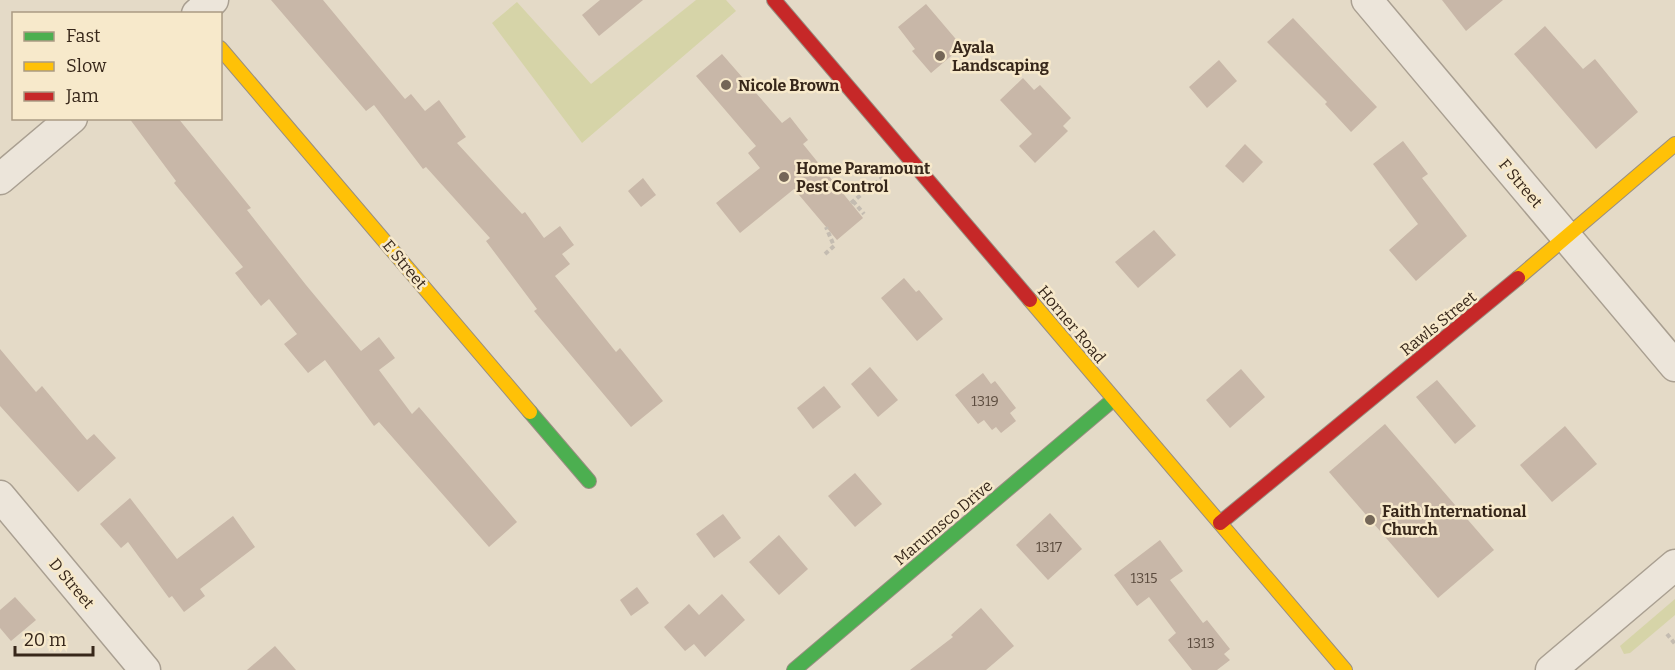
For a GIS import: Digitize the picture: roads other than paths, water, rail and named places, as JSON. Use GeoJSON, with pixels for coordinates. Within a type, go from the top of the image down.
{"type":"FeatureCollection","features":[{"type":"Feature","properties":{"kind":"street"},"geometry":{"type":"LineString","coordinates":[[180,0],[189,12]]}},
{"type":"Feature","properties":{"kind":"street"},"geometry":{"type":"LineString","coordinates":[[199,12],[213,0]]}},
{"type":"Feature","properties":{"kind":"street","name":"Horner Road"},"geometry":{"type":"LineString","coordinates":[[774,0],[1345,670]]}},
{"type":"Feature","properties":{"kind":"street","name":"F Street"},"geometry":{"type":"LineString","coordinates":[[1367,0],[1675,366]]}},
{"type":"Feature","properties":{"kind":"street","name":"E Street"},"geometry":{"type":"LineString","coordinates":[[222,50],[589,480]]}},
{"type":"Feature","properties":{"kind":"street"},"geometry":{"type":"LineString","coordinates":[[0,179],[70,120]]}},
{"type":"Feature","properties":{"kind":"street","name":"Rawls Street"},"geometry":{"type":"LineString","coordinates":[[1220,523],[1675,144]]}},
{"type":"Feature","properties":{"kind":"street","name":"Marumsco Drive"},"geometry":{"type":"LineString","coordinates":[[794,670],[1114,399]]}},
{"type":"Feature","properties":{"kind":"street","name":"D Street"},"geometry":{"type":"LineString","coordinates":[[0,496],[145,670]]}},
{"type":"Feature","properties":{"kind":"street"},"geometry":{"type":"LineString","coordinates":[[1551,670],[1675,565]]}},
{"type":"Feature","properties":{"kind":"place","name":"Ayala Landscaping"},"geometry":{"type":"Point","coordinates":[940,56]}},
{"type":"Feature","properties":{"kind":"place","name":"Nicole Brown"},"geometry":{"type":"Point","coordinates":[726,85]}},
{"type":"Feature","properties":{"kind":"place","name":"Home Paramount Pest Control"},"geometry":{"type":"Point","coordinates":[784,177]}},
{"type":"Feature","properties":{"kind":"place","name":"Faith International Church"},"geometry":{"type":"Point","coordinates":[1370,520]}}]}
